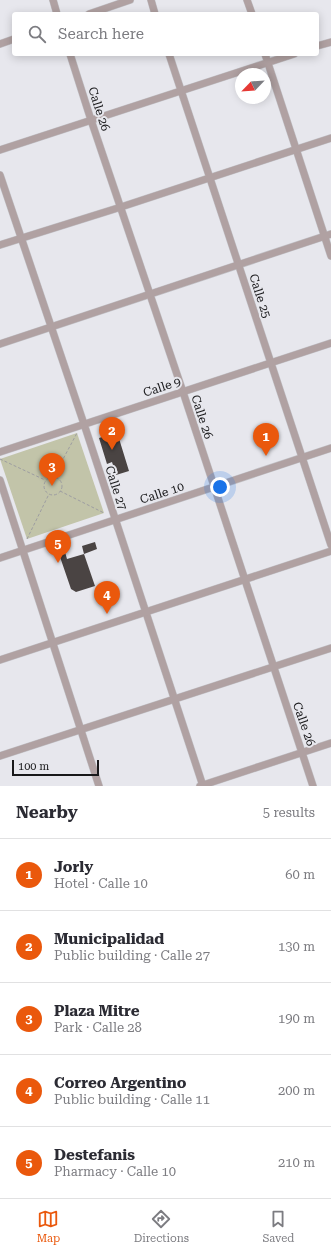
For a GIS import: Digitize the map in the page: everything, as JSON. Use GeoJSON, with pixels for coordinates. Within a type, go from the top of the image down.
{"type":"FeatureCollection","features":[{"type":"Feature","properties":{"kind":"street"},"geometry":{"type":"LineString","coordinates":[[53,0],[56,12]]}},
{"type":"Feature","properties":{"kind":"street"},"geometry":{"type":"LineString","coordinates":[[95,12],[130,0]]}},
{"type":"Feature","properties":{"kind":"street"},"geometry":{"type":"LineString","coordinates":[[151,0],[154,12]]}},
{"type":"Feature","properties":{"kind":"street"},"geometry":{"type":"LineString","coordinates":[[247,0],[251,12]]}},
{"type":"Feature","properties":{"kind":"street"},"geometry":{"type":"LineString","coordinates":[[0,44],[12,40]]}},
{"type":"Feature","properties":{"kind":"street"},"geometry":{"type":"LineString","coordinates":[[319,45],[331,42]]}},
{"type":"Feature","properties":{"kind":"street","name":"Calle 26"},"geometry":{"type":"LineString","coordinates":[[71,56],[313,786]]}},
{"type":"Feature","properties":{"kind":"street","name":"Calle 25"},"geometry":{"type":"LineString","coordinates":[[170,56],[331,545]]}},
{"type":"Feature","properties":{"kind":"street"},"geometry":{"type":"LineString","coordinates":[[266,56],[296,149],[328,235],[331,256]]}},
{"type":"Feature","properties":{"kind":"street"},"geometry":{"type":"LineString","coordinates":[[0,150],[288,56]]}},
{"type":"Feature","properties":{"kind":"street"},"geometry":{"type":"LineString","coordinates":[[0,245],[331,138]]}},
{"type":"Feature","properties":{"kind":"street","name":"Calle 27"},"geometry":{"type":"LineString","coordinates":[[0,175],[175,699],[202,786]]}},
{"type":"Feature","properties":{"kind":"street"},"geometry":{"type":"LineString","coordinates":[[0,344],[328,235]]}},
{"type":"Feature","properties":{"kind":"street","name":"Calle 9"},"geometry":{"type":"LineString","coordinates":[[0,452],[331,343]]}},
{"type":"Feature","properties":{"kind":"street","name":"Calle 10"},"geometry":{"type":"LineString","coordinates":[[0,558],[331,448]]}},
{"type":"Feature","properties":{"kind":"street"},"geometry":{"type":"LineString","coordinates":[[0,480],[99,786]]}},
{"type":"Feature","properties":{"kind":"street"},"geometry":{"type":"LineString","coordinates":[[0,660],[331,551]]}},
{"type":"Feature","properties":{"kind":"street"},"geometry":{"type":"LineString","coordinates":[[0,756],[331,648]]}},
{"type":"Feature","properties":{"kind":"street"},"geometry":{"type":"LineString","coordinates":[[202,786],[331,743]]}},
{"type":"Feature","properties":{"kind":"path"},"geometry":{"type":"LineString","coordinates":[[0,459],[46,480],[54,477],[78,433]]}},
{"type":"Feature","properties":{"kind":"path"},"geometry":{"type":"LineString","coordinates":[[54,477],[61,482],[60,491]]}},
{"type":"Feature","properties":{"kind":"path"},"geometry":{"type":"LineString","coordinates":[[46,480],[44,488],[49,494]]}},
{"type":"Feature","properties":{"kind":"path"},"geometry":{"type":"LineString","coordinates":[[49,494],[55,494],[60,491]]}},
{"type":"Feature","properties":{"kind":"path"},"geometry":{"type":"LineString","coordinates":[[60,491],[104,513]]}},
{"type":"Feature","properties":{"kind":"path"},"geometry":{"type":"LineString","coordinates":[[27,539],[49,494]]}},
{"type":"Feature","properties":{"kind":"green space"},"geometry":{"type":"Polygon","coordinates":[[[77,433],[104,513],[27,539],[0,459],[77,433]]]}},
{"type":"Feature","properties":{"kind":"building"},"geometry":{"type":"Polygon","coordinates":[[[117,432],[129,471],[116,475],[112,462],[107,464],[99,438],[117,432]]]}},
{"type":"Feature","properties":{"kind":"building"},"geometry":{"type":"Polygon","coordinates":[[[95,542],[97,549],[84,554],[82,546],[95,542]]]}},
{"type":"Feature","properties":{"kind":"building"},"geometry":{"type":"Polygon","coordinates":[[[65,552],[67,559],[84,554],[95,586],[76,592],[71,589],[59,554],[65,552]]]}},
{"type":"Feature","properties":{"kind":"place","name":"Municipalidad"},"geometry":{"type":"Point","coordinates":[112,450]}},
{"type":"Feature","properties":{"kind":"place","name":"Jorly"},"geometry":{"type":"Point","coordinates":[266,456]}},
{"type":"Feature","properties":{"kind":"place","name":"Plaza Mitre"},"geometry":{"type":"Point","coordinates":[52,486]}},
{"type":"Feature","properties":{"kind":"place","name":"Destefanis"},"geometry":{"type":"Point","coordinates":[58,563]}},
{"type":"Feature","properties":{"kind":"place","name":"Correo Argentino"},"geometry":{"type":"Point","coordinates":[107,614]}}]}
